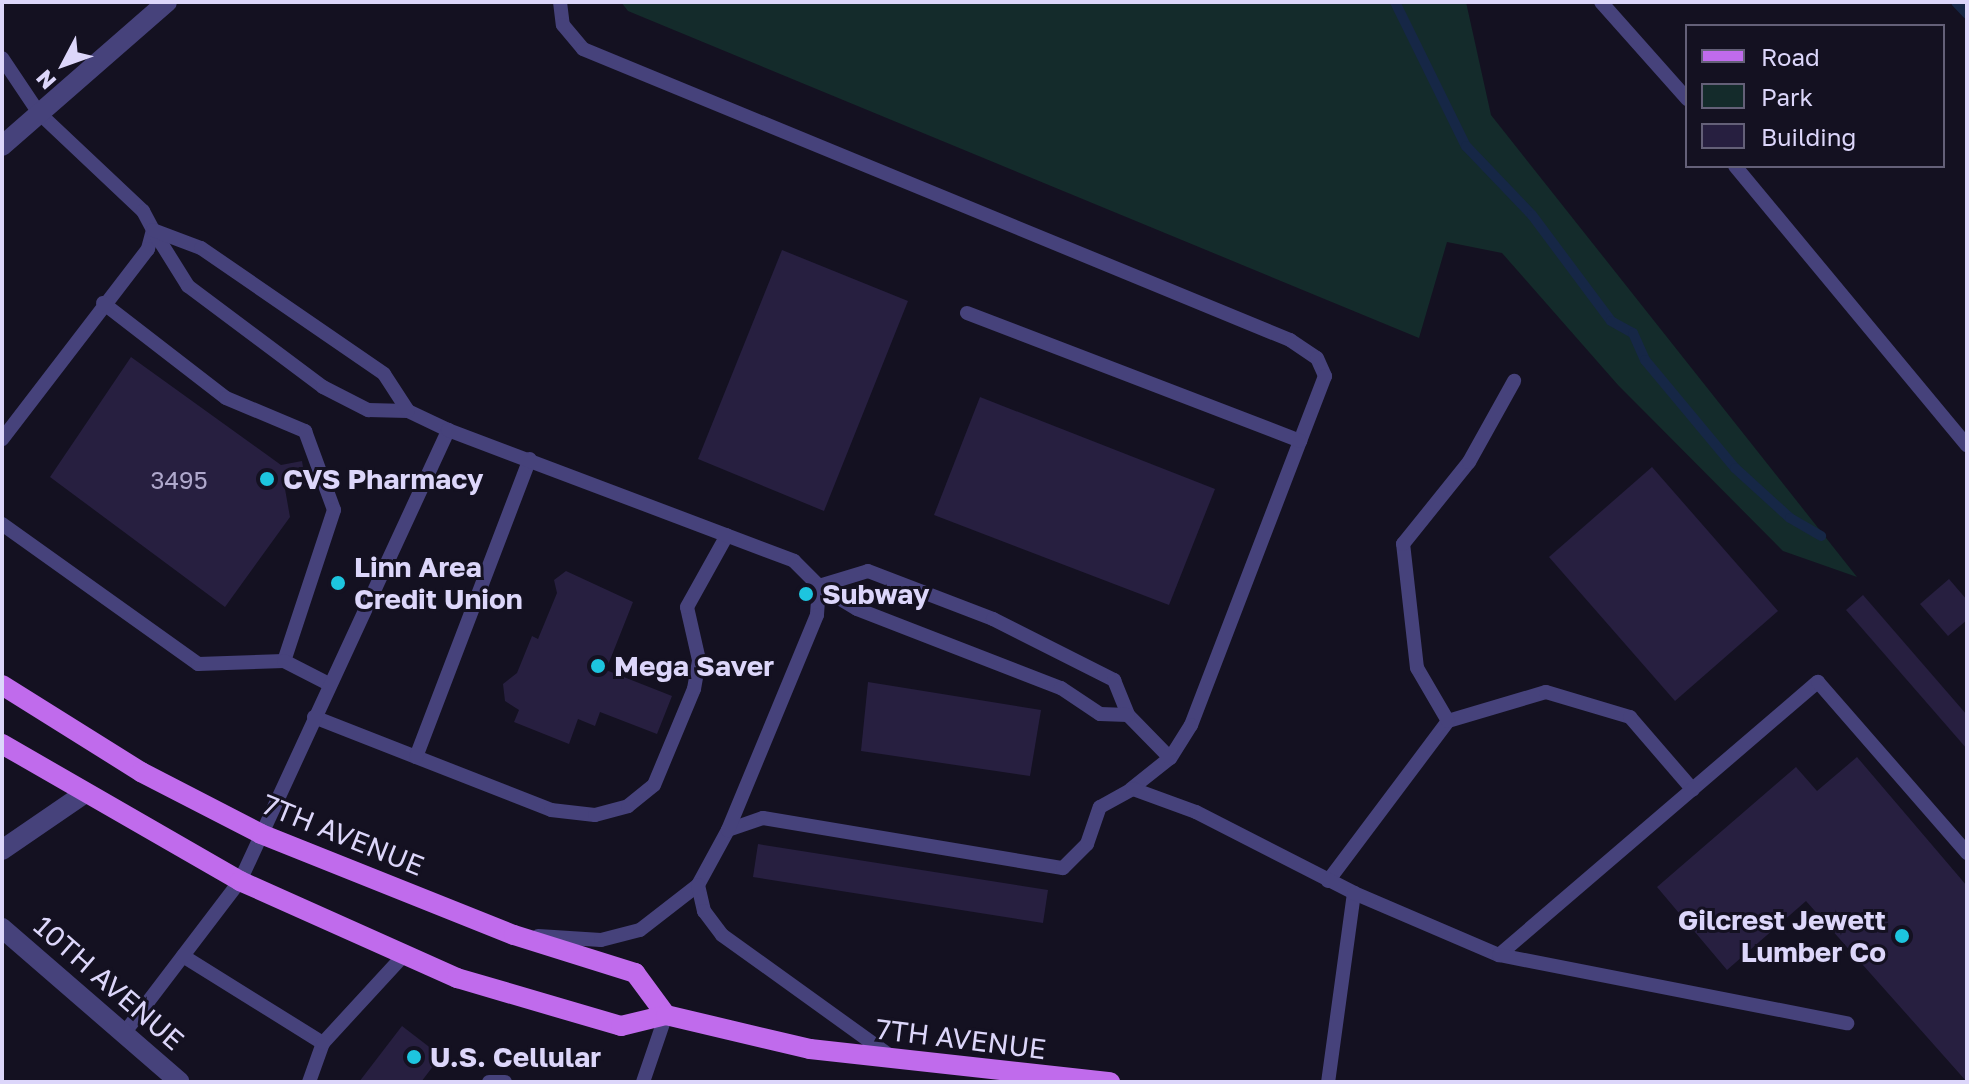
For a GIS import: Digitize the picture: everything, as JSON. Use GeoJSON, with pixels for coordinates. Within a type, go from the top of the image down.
{"type":"FeatureCollection","features":[{"type":"Feature","properties":{"kind":"main road","name":"7TH AVENUE"},"geometry":{"type":"LineString","coordinates":[[2,685],[141,772],[261,834],[514,935],[635,973],[666,1015]]}},
{"type":"Feature","properties":{"kind":"main road","name":"7TH AVENUE"},"geometry":{"type":"LineString","coordinates":[[2,744],[81,796],[240,881],[403,956],[621,1026],[666,1015],[810,1049],[1014,1078],[1110,1082]]}},
{"type":"Feature","properties":{"kind":"street"},"geometry":{"type":"LineString","coordinates":[[2,146],[167,2]]}},
{"type":"Feature","properties":{"kind":"street"},"geometry":{"type":"LineString","coordinates":[[2,850],[81,796]]}},
{"type":"Feature","properties":{"kind":"street","name":"10TH AVENUE"},"geometry":{"type":"LineString","coordinates":[[2,928],[180,1082]]}},
{"type":"Feature","properties":{"kind":"lane"},"geometry":{"type":"LineString","coordinates":[[560,2],[563,25],[583,49],[1290,340],[1317,358],[1325,376],[1191,725],[1170,758],[1131,789],[1100,807],[1087,844],[1063,868],[763,818],[728,830]]}},
{"type":"Feature","properties":{"kind":"lane"},"geometry":{"type":"LineString","coordinates":[[1601,2],[1685,97]]}},
{"type":"Feature","properties":{"kind":"lane"},"geometry":{"type":"LineString","coordinates":[[2,58],[39,113],[143,211],[188,286],[323,387],[368,410],[408,411],[448,430],[794,561],[819,586],[857,609],[1061,688],[1100,714],[1128,715]]}},
{"type":"Feature","properties":{"kind":"lane"},"geometry":{"type":"LineString","coordinates":[[1737,168],[1967,445]]}},
{"type":"Feature","properties":{"kind":"lane"},"geometry":{"type":"LineString","coordinates":[[2,439],[103,303],[148,249],[153,230]]}},
{"type":"Feature","properties":{"kind":"lane"},"geometry":{"type":"LineString","coordinates":[[153,230],[201,248],[384,374],[408,411]]}},
{"type":"Feature","properties":{"kind":"lane"},"geometry":{"type":"LineString","coordinates":[[103,303],[226,398],[305,431],[334,510],[284,661]]}},
{"type":"Feature","properties":{"kind":"lane"},"geometry":{"type":"LineString","coordinates":[[967,313],[1300,441]]}},
{"type":"Feature","properties":{"kind":"lane"},"geometry":{"type":"LineString","coordinates":[[1448,721],[1417,668],[1403,544],[1469,462],[1514,381]]}},
{"type":"Feature","properties":{"kind":"lane"},"geometry":{"type":"LineString","coordinates":[[125,1032],[240,881],[448,430]]}},
{"type":"Feature","properties":{"kind":"lane"},"geometry":{"type":"LineString","coordinates":[[416,757],[530,459]]}},
{"type":"Feature","properties":{"kind":"lane"},"geometry":{"type":"LineString","coordinates":[[2,524],[198,664],[284,661],[329,684]]}},
{"type":"Feature","properties":{"kind":"lane"},"geometry":{"type":"LineString","coordinates":[[314,717],[551,810],[595,815],[628,806],[654,785],[694,689],[699,660],[687,607],[727,535]]}},
{"type":"Feature","properties":{"kind":"lane"},"geometry":{"type":"LineString","coordinates":[[819,586],[868,571],[993,619],[1114,680],[1128,715],[1170,758]]}},
{"type":"Feature","properties":{"kind":"lane"},"geometry":{"type":"LineString","coordinates":[[514,935],[601,940],[640,930],[698,885],[728,830],[817,615],[819,586]]}},
{"type":"Feature","properties":{"kind":"lane"},"geometry":{"type":"LineString","coordinates":[[1499,955],[1818,682],[1967,853]]}},
{"type":"Feature","properties":{"kind":"lane"},"geometry":{"type":"LineString","coordinates":[[1328,881],[1448,721],[1546,692],[1630,717],[1693,790]]}},
{"type":"Feature","properties":{"kind":"lane"},"geometry":{"type":"LineString","coordinates":[[1131,789],[1196,812],[1328,881],[1499,955],[1847,1023]]}},
{"type":"Feature","properties":{"kind":"lane"},"geometry":{"type":"LineString","coordinates":[[698,885],[704,911],[722,935],[896,1060]]}},
{"type":"Feature","properties":{"kind":"lane"},"geometry":{"type":"LineString","coordinates":[[1328,1082],[1354,893]]}},
{"type":"Feature","properties":{"kind":"lane"},"geometry":{"type":"LineString","coordinates":[[183,956],[323,1043]]}},
{"type":"Feature","properties":{"kind":"lane"},"geometry":{"type":"LineString","coordinates":[[309,1082],[323,1043],[403,956]]}},
{"type":"Feature","properties":{"kind":"lane"},"geometry":{"type":"LineString","coordinates":[[643,1082],[666,1015]]}},
{"type":"Feature","properties":{"kind":"lane"},"geometry":{"type":"LineString","coordinates":[[489,1082],[505,1082]]}},
{"type":"Feature","properties":{"kind":"green space"},"geometry":{"type":"Polygon","coordinates":[[[621,2],[1466,2],[1491,115],[1857,577],[1783,551],[1618,385],[1502,253],[1447,242],[1419,338],[628,11],[621,2]]]}},
{"type":"Feature","properties":{"kind":"building"},"geometry":{"type":"Polygon","coordinates":[[[782,250],[908,301],[824,511],[698,459],[782,250]]]}},
{"type":"Feature","properties":{"kind":"building"},"geometry":{"type":"Polygon","coordinates":[[[131,357],[281,465],[302,461],[306,485],[285,489],[290,517],[225,607],[50,477],[131,357]]]}},
{"type":"Feature","properties":{"kind":"building"},"geometry":{"type":"Polygon","coordinates":[[[980,397],[1215,489],[1169,605],[934,515],[980,397]]]}},
{"type":"Feature","properties":{"kind":"building"},"geometry":{"type":"Polygon","coordinates":[[[1652,467],[1778,611],[1675,701],[1549,557],[1652,467]]]}},
{"type":"Feature","properties":{"kind":"building"},"geometry":{"type":"Polygon","coordinates":[[[566,571],[633,602],[606,670],[672,696],[657,734],[600,712],[595,726],[578,719],[569,744],[514,722],[519,710],[505,701],[503,684],[517,673],[532,636],[538,639],[557,593],[554,580],[566,571]]]}},
{"type":"Feature","properties":{"kind":"building"},"geometry":{"type":"Polygon","coordinates":[[[1949,579],[1967,600],[1967,620],[1948,636],[1920,604],[1949,579]]]}},
{"type":"Feature","properties":{"kind":"building"},"geometry":{"type":"Polygon","coordinates":[[[1863,595],[1967,715],[1967,749],[1846,610],[1863,595]]]}},
{"type":"Feature","properties":{"kind":"building"},"geometry":{"type":"Polygon","coordinates":[[[868,682],[1041,710],[1030,776],[861,751],[868,682]]]}},
{"type":"Feature","properties":{"kind":"building","name":"Gilcrest Jewett Lumber Co"},"geometry":{"type":"Polygon","coordinates":[[[1857,757],[1967,886],[1967,1082],[1806,901],[1727,970],[1657,887],[1796,767],[1817,791],[1857,757]]]}},
{"type":"Feature","properties":{"kind":"building"},"geometry":{"type":"Polygon","coordinates":[[[758,844],[1048,890],[1043,923],[753,877],[758,844]]]}},
{"type":"Feature","properties":{"kind":"building"},"geometry":{"type":"Polygon","coordinates":[[[402,1026],[441,1056],[421,1082],[359,1082],[402,1026]]]}},
{"type":"Feature","properties":{"kind":"waterway"},"geometry":{"type":"LineString","coordinates":[[1395,2],[1466,146],[1532,215],[1611,321],[1633,333],[1645,360],[1735,468],[1790,518],[1821,536]]}},
{"type":"Feature","properties":{"kind":"waterway"},"geometry":{"type":"LineString","coordinates":[[1956,2],[1967,14]]}},
{"type":"Feature","properties":{"kind":"place","name":"CVS Pharmacy"},"geometry":{"type":"Point","coordinates":[267,479]}},
{"type":"Feature","properties":{"kind":"place","name":"Linn Area Credit Union"},"geometry":{"type":"Point","coordinates":[338,583]}},
{"type":"Feature","properties":{"kind":"place","name":"Subway"},"geometry":{"type":"Point","coordinates":[806,594]}},
{"type":"Feature","properties":{"kind":"place","name":"Mega Saver"},"geometry":{"type":"Point","coordinates":[598,666]}},
{"type":"Feature","properties":{"kind":"place","name":"Gilcrest Jewett Lumber Co"},"geometry":{"type":"Point","coordinates":[1902,936]}},
{"type":"Feature","properties":{"kind":"place","name":"U.S. Cellular"},"geometry":{"type":"Point","coordinates":[414,1057]}}]}
